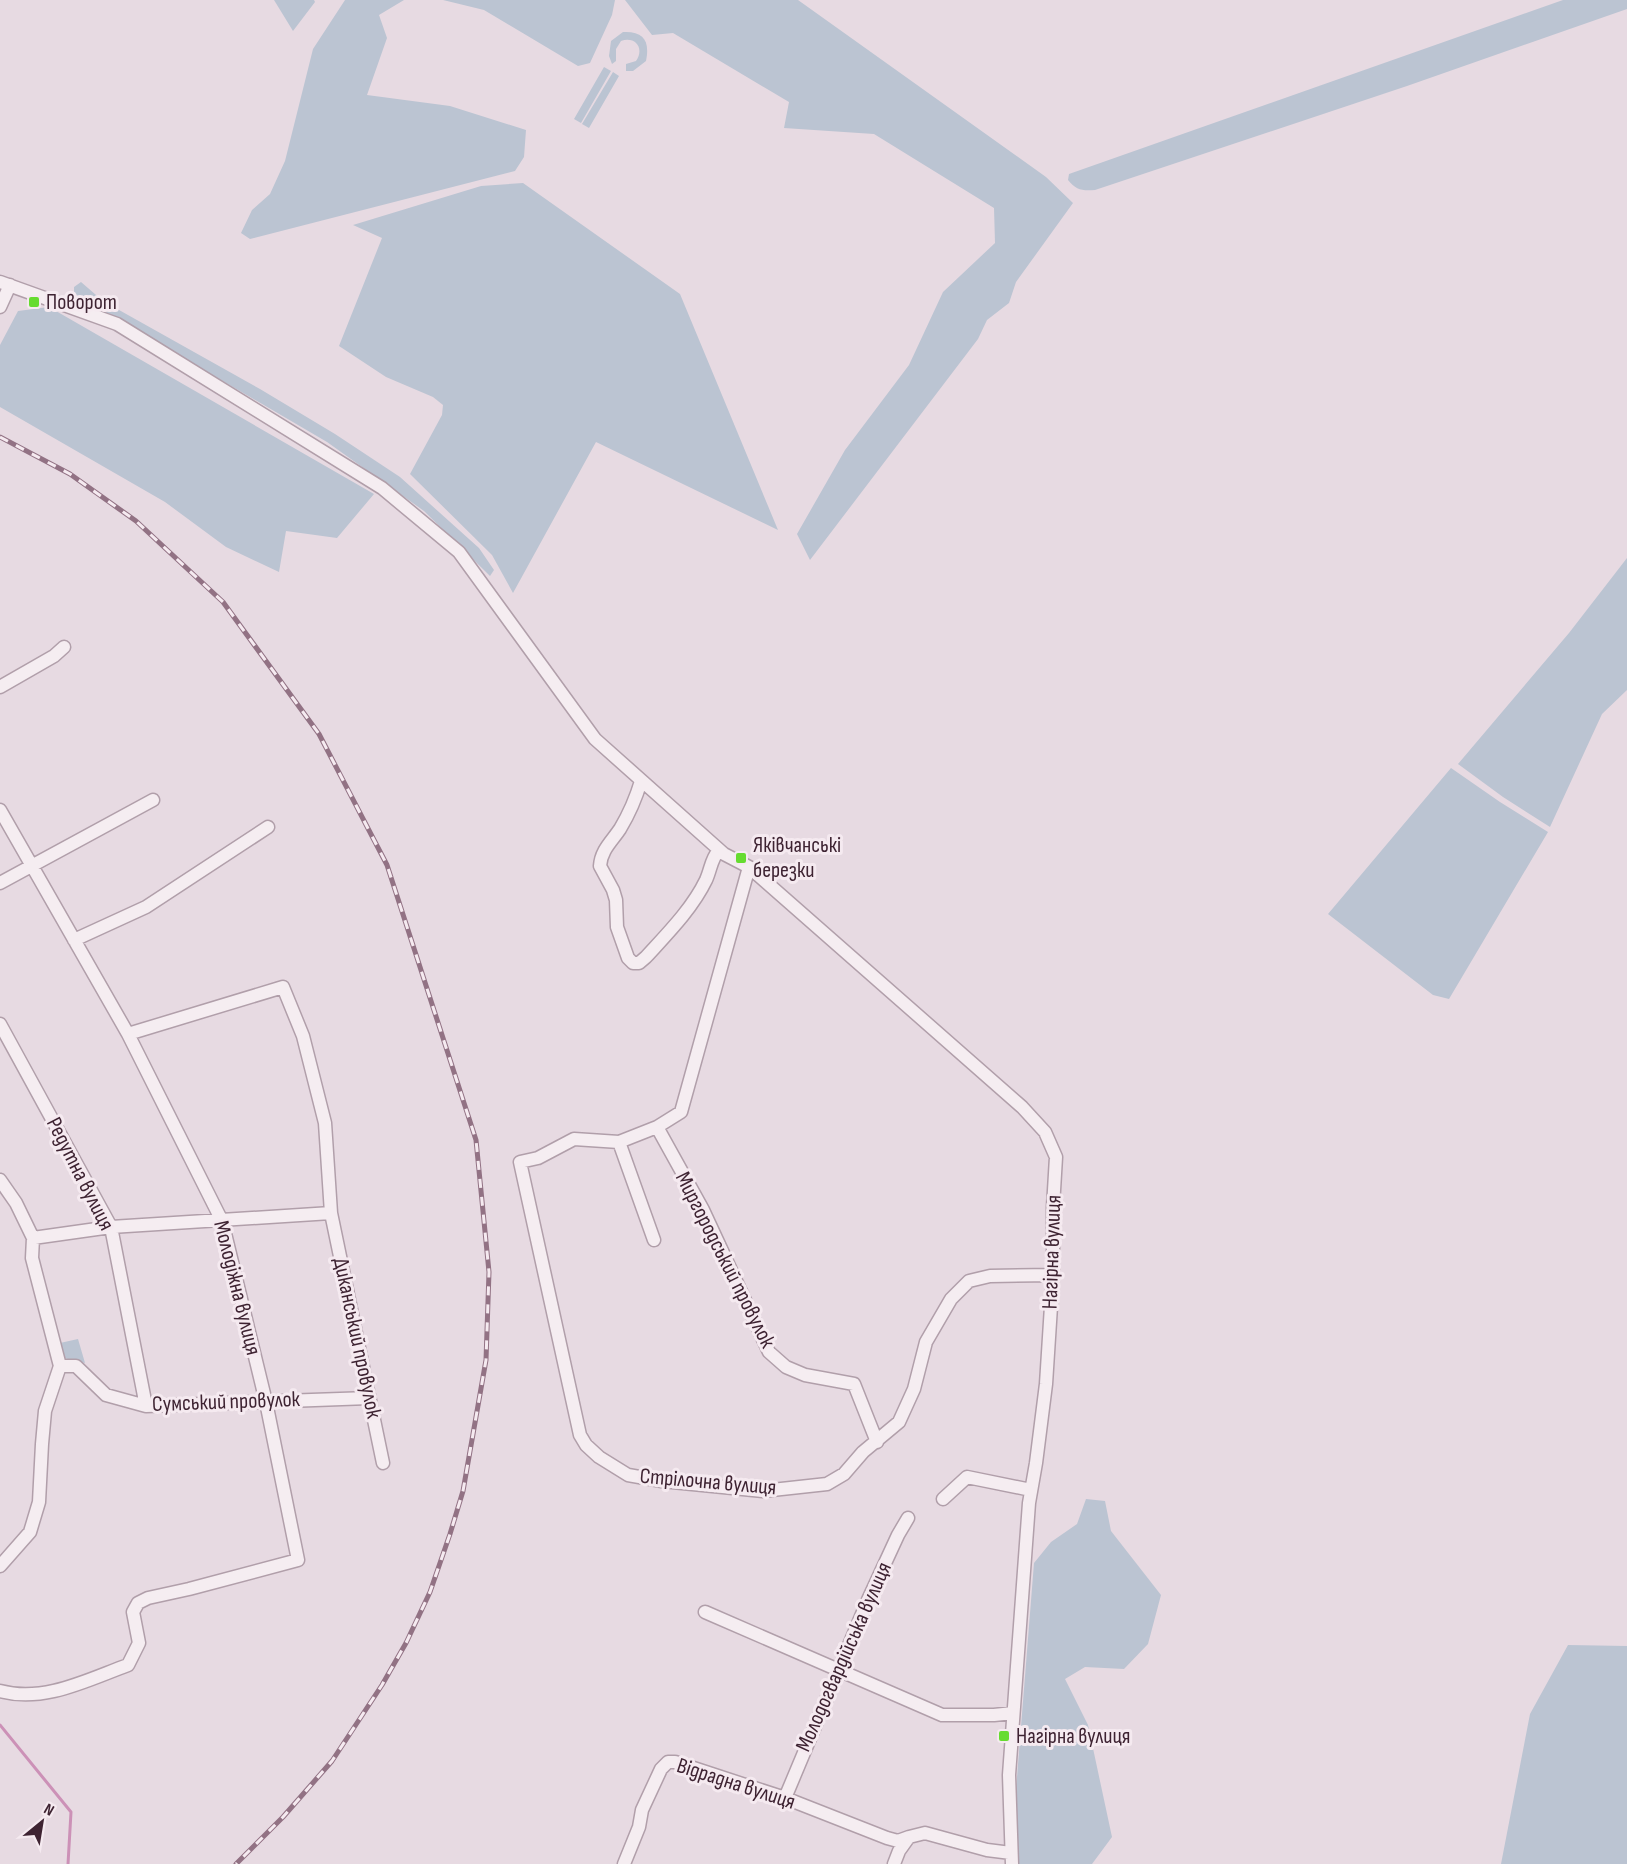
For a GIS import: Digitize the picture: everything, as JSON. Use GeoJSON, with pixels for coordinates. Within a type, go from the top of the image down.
{"type":"FeatureCollection","features":[{"type":"Feature","properties":{"kind":"street"},"geometry":{"type":"LineString","coordinates":[[0,307],[5,283],[117,324],[382,488],[459,552],[595,739],[719,850],[748,867],[681,1112],[657,1127],[619,1142],[654,1240]]}},
{"type":"Feature","properties":{"kind":"street"},"geometry":{"type":"LineString","coordinates":[[0,687],[54,656],[64,647]]}},
{"type":"Feature","properties":{"kind":"street"},"geometry":{"type":"LineString","coordinates":[[641,781],[621,827],[604,850],[600,866],[613,890],[616,900],[617,927],[628,958],[633,963],[639,963],[646,957],[688,908],[706,879],[713,857],[719,850]]}},
{"type":"Feature","properties":{"kind":"street"},"geometry":{"type":"LineString","coordinates":[[0,884],[153,800]]}},
{"type":"Feature","properties":{"kind":"street","name":"Молодіжна вулиця"},"geometry":{"type":"LineString","coordinates":[[0,810],[128,1034],[222,1221],[266,1402],[298,1560],[148,1598],[138,1603],[133,1612],[139,1643],[128,1665],[65,1688],[34,1695],[0,1691]]}},
{"type":"Feature","properties":{"kind":"street"},"geometry":{"type":"LineString","coordinates":[[74,940],[146,907],[268,827]]}},
{"type":"Feature","properties":{"kind":"street","name":"Нагірна вулиця"},"geometry":{"type":"LineString","coordinates":[[748,867],[1022,1107],[1045,1132],[1056,1156],[1053,1275],[1046,1384],[1031,1490],[1022,1582],[1009,1775],[1011,1858]]}},
{"type":"Feature","properties":{"kind":"street"},"geometry":{"type":"LineString","coordinates":[[33,1238],[111,1227],[332,1213],[325,1123],[303,1036],[283,987],[128,1034]]}},
{"type":"Feature","properties":{"kind":"street","name":"Редутна вулиця"},"geometry":{"type":"LineString","coordinates":[[0,1024],[111,1227],[146,1406]]}},
{"type":"Feature","properties":{"kind":"street","name":"Миргородський провулок"},"geometry":{"type":"LineString","coordinates":[[657,1127],[703,1210],[770,1352],[786,1367],[805,1375],[854,1384],[877,1442]]}},
{"type":"Feature","properties":{"kind":"street","name":"Стрілочна вулиця"},"geometry":{"type":"LineString","coordinates":[[619,1142],[574,1139],[538,1158],[520,1162],[580,1436],[599,1457],[628,1475],[662,1481],[763,1491],[827,1484],[844,1474],[863,1452],[899,1422],[907,1409],[914,1389],[926,1342],[951,1299],[969,1281],[990,1276],[1053,1275]]}},
{"type":"Feature","properties":{"kind":"street"},"geometry":{"type":"LineString","coordinates":[[0,1180],[16,1203],[33,1238],[33,1258],[60,1366],[45,1411],[39,1502],[30,1532],[0,1566]]}},
{"type":"Feature","properties":{"kind":"street","name":"Диканський провулок"},"geometry":{"type":"LineString","coordinates":[[332,1213],[383,1463]]}},
{"type":"Feature","properties":{"kind":"street","name":"Сумський провулок"},"geometry":{"type":"LineString","coordinates":[[60,1366],[76,1366],[106,1395],[146,1406],[369,1398]]}},
{"type":"Feature","properties":{"kind":"street"},"geometry":{"type":"LineString","coordinates":[[943,1498],[967,1477],[1031,1490]]}},
{"type":"Feature","properties":{"kind":"street","name":"Молодогвардійська вулиця"},"geometry":{"type":"LineString","coordinates":[[785,1798],[838,1670],[898,1535],[908,1518]]}},
{"type":"Feature","properties":{"kind":"street"},"geometry":{"type":"LineString","coordinates":[[705,1612],[942,1715],[993,1716],[1013,1713]]}},
{"type":"Feature","properties":{"kind":"street","name":"Відрадна вулиця"},"geometry":{"type":"LineString","coordinates":[[624,1864],[639,1827],[642,1810],[661,1769],[668,1762],[675,1762],[785,1798],[887,1838],[898,1841],[925,1833],[1011,1858]]}},
{"type":"Feature","properties":{"kind":"street"},"geometry":{"type":"LineString","coordinates":[[894,1864],[899,1851],[909,1837]]}},
{"type":"Feature","properties":{"kind":"shaded area"},"geometry":{"type":"Polygon","coordinates":[[[274,0],[314,0],[315,2],[293,31],[274,0]]]}},
{"type":"Feature","properties":{"kind":"shaded area"},"geometry":{"type":"Polygon","coordinates":[[[345,0],[404,0],[379,15],[387,38],[367,95],[450,106],[526,130],[524,157],[515,171],[250,239],[241,233],[252,210],[270,194],[285,161],[313,49],[345,0]]]}},
{"type":"Feature","properties":{"kind":"shaded area"},"geometry":{"type":"Polygon","coordinates":[[[443,0],[615,0],[612,15],[590,63],[578,66],[484,10],[443,0]]]}},
{"type":"Feature","properties":{"kind":"shaded area"},"geometry":{"type":"Polygon","coordinates":[[[625,0],[798,0],[1046,177],[1073,203],[1016,282],[1009,303],[987,320],[978,339],[810,560],[797,534],[845,450],[909,365],[943,292],[995,243],[994,208],[874,134],[784,128],[789,102],[673,33],[652,35],[625,0]]]}},
{"type":"Feature","properties":{"kind":"shaded area"},"geometry":{"type":"Polygon","coordinates":[[[1563,0],[1627,0],[1627,9],[1407,86],[1095,190],[1080,189],[1068,180],[1069,174],[1563,0]]]}},
{"type":"Feature","properties":{"kind":"shaded area"},"geometry":{"type":"Polygon","coordinates":[[[623,32],[641,35],[646,43],[646,61],[633,71],[626,71],[626,64],[636,61],[639,48],[631,40],[621,41],[616,49],[616,61],[612,64],[609,56],[611,41],[623,32]]]}},
{"type":"Feature","properties":{"kind":"shaded area"},"geometry":{"type":"Polygon","coordinates":[[[604,67],[611,71],[581,123],[574,119],[604,67]]]}},
{"type":"Feature","properties":{"kind":"shaded area"},"geometry":{"type":"Polygon","coordinates":[[[613,72],[619,76],[589,128],[582,124],[613,72]]]}},
{"type":"Feature","properties":{"kind":"shaded area"},"geometry":{"type":"Polygon","coordinates":[[[523,183],[680,294],[778,530],[596,442],[513,593],[492,555],[410,474],[442,415],[443,405],[433,397],[386,377],[339,346],[382,238],[353,225],[481,186],[523,183]]]}},
{"type":"Feature","properties":{"kind":"shaded area"},"geometry":{"type":"Polygon","coordinates":[[[81,282],[103,301],[260,389],[335,434],[400,477],[479,548],[494,570],[490,576],[424,511],[327,442],[74,294],[74,287],[81,282]]]}},
{"type":"Feature","properties":{"kind":"shaded area"},"geometry":{"type":"Polygon","coordinates":[[[49,307],[374,494],[337,538],[286,531],[279,572],[226,547],[165,502],[0,407],[0,345],[18,311],[49,307]]]}},
{"type":"Feature","properties":{"kind":"shaded area"},"geometry":{"type":"Polygon","coordinates":[[[1627,558],[1627,690],[1602,714],[1550,827],[1503,797],[1458,764],[1569,633],[1627,558]]]}},
{"type":"Feature","properties":{"kind":"shaded area"},"geometry":{"type":"Polygon","coordinates":[[[1451,768],[1548,832],[1449,999],[1433,995],[1328,914],[1451,768]]]}},
{"type":"Feature","properties":{"kind":"shaded area"},"geometry":{"type":"Polygon","coordinates":[[[78,1339],[85,1363],[64,1358],[60,1343],[78,1339]]]}},
{"type":"Feature","properties":{"kind":"shaded area"},"geometry":{"type":"Polygon","coordinates":[[[1086,1499],[1105,1501],[1111,1531],[1161,1595],[1148,1644],[1124,1669],[1085,1667],[1065,1679],[1088,1725],[1112,1837],[1092,1864],[1019,1864],[1014,1815],[1034,1563],[1051,1542],[1077,1524],[1086,1499]]]}},
{"type":"Feature","properties":{"kind":"shaded area"},"geometry":{"type":"Polygon","coordinates":[[[1568,1645],[1627,1646],[1627,1864],[1501,1864],[1530,1714],[1568,1645]]]}},
{"type":"Feature","properties":{"kind":"waterway"},"geometry":{"type":"LineString","coordinates":[[0,1725],[71,1812],[68,1864]]}},
{"type":"Feature","properties":{"kind":"railway"},"geometry":{"type":"LineString","coordinates":[[0,437],[70,474],[136,521],[223,602],[319,734],[387,865],[476,1140],[489,1272],[486,1360],[463,1491],[450,1534],[430,1592],[406,1643],[382,1685],[332,1761],[283,1817],[236,1864]]}},
{"type":"Feature","properties":{"kind":"place","name":"Поворот"},"geometry":{"type":"Point","coordinates":[34,302]}},
{"type":"Feature","properties":{"kind":"place","name":"Яківчанські березки"},"geometry":{"type":"Point","coordinates":[741,858]}},
{"type":"Feature","properties":{"kind":"place","name":"Нагірна вулиця"},"geometry":{"type":"Point","coordinates":[1004,1736]}}]}
